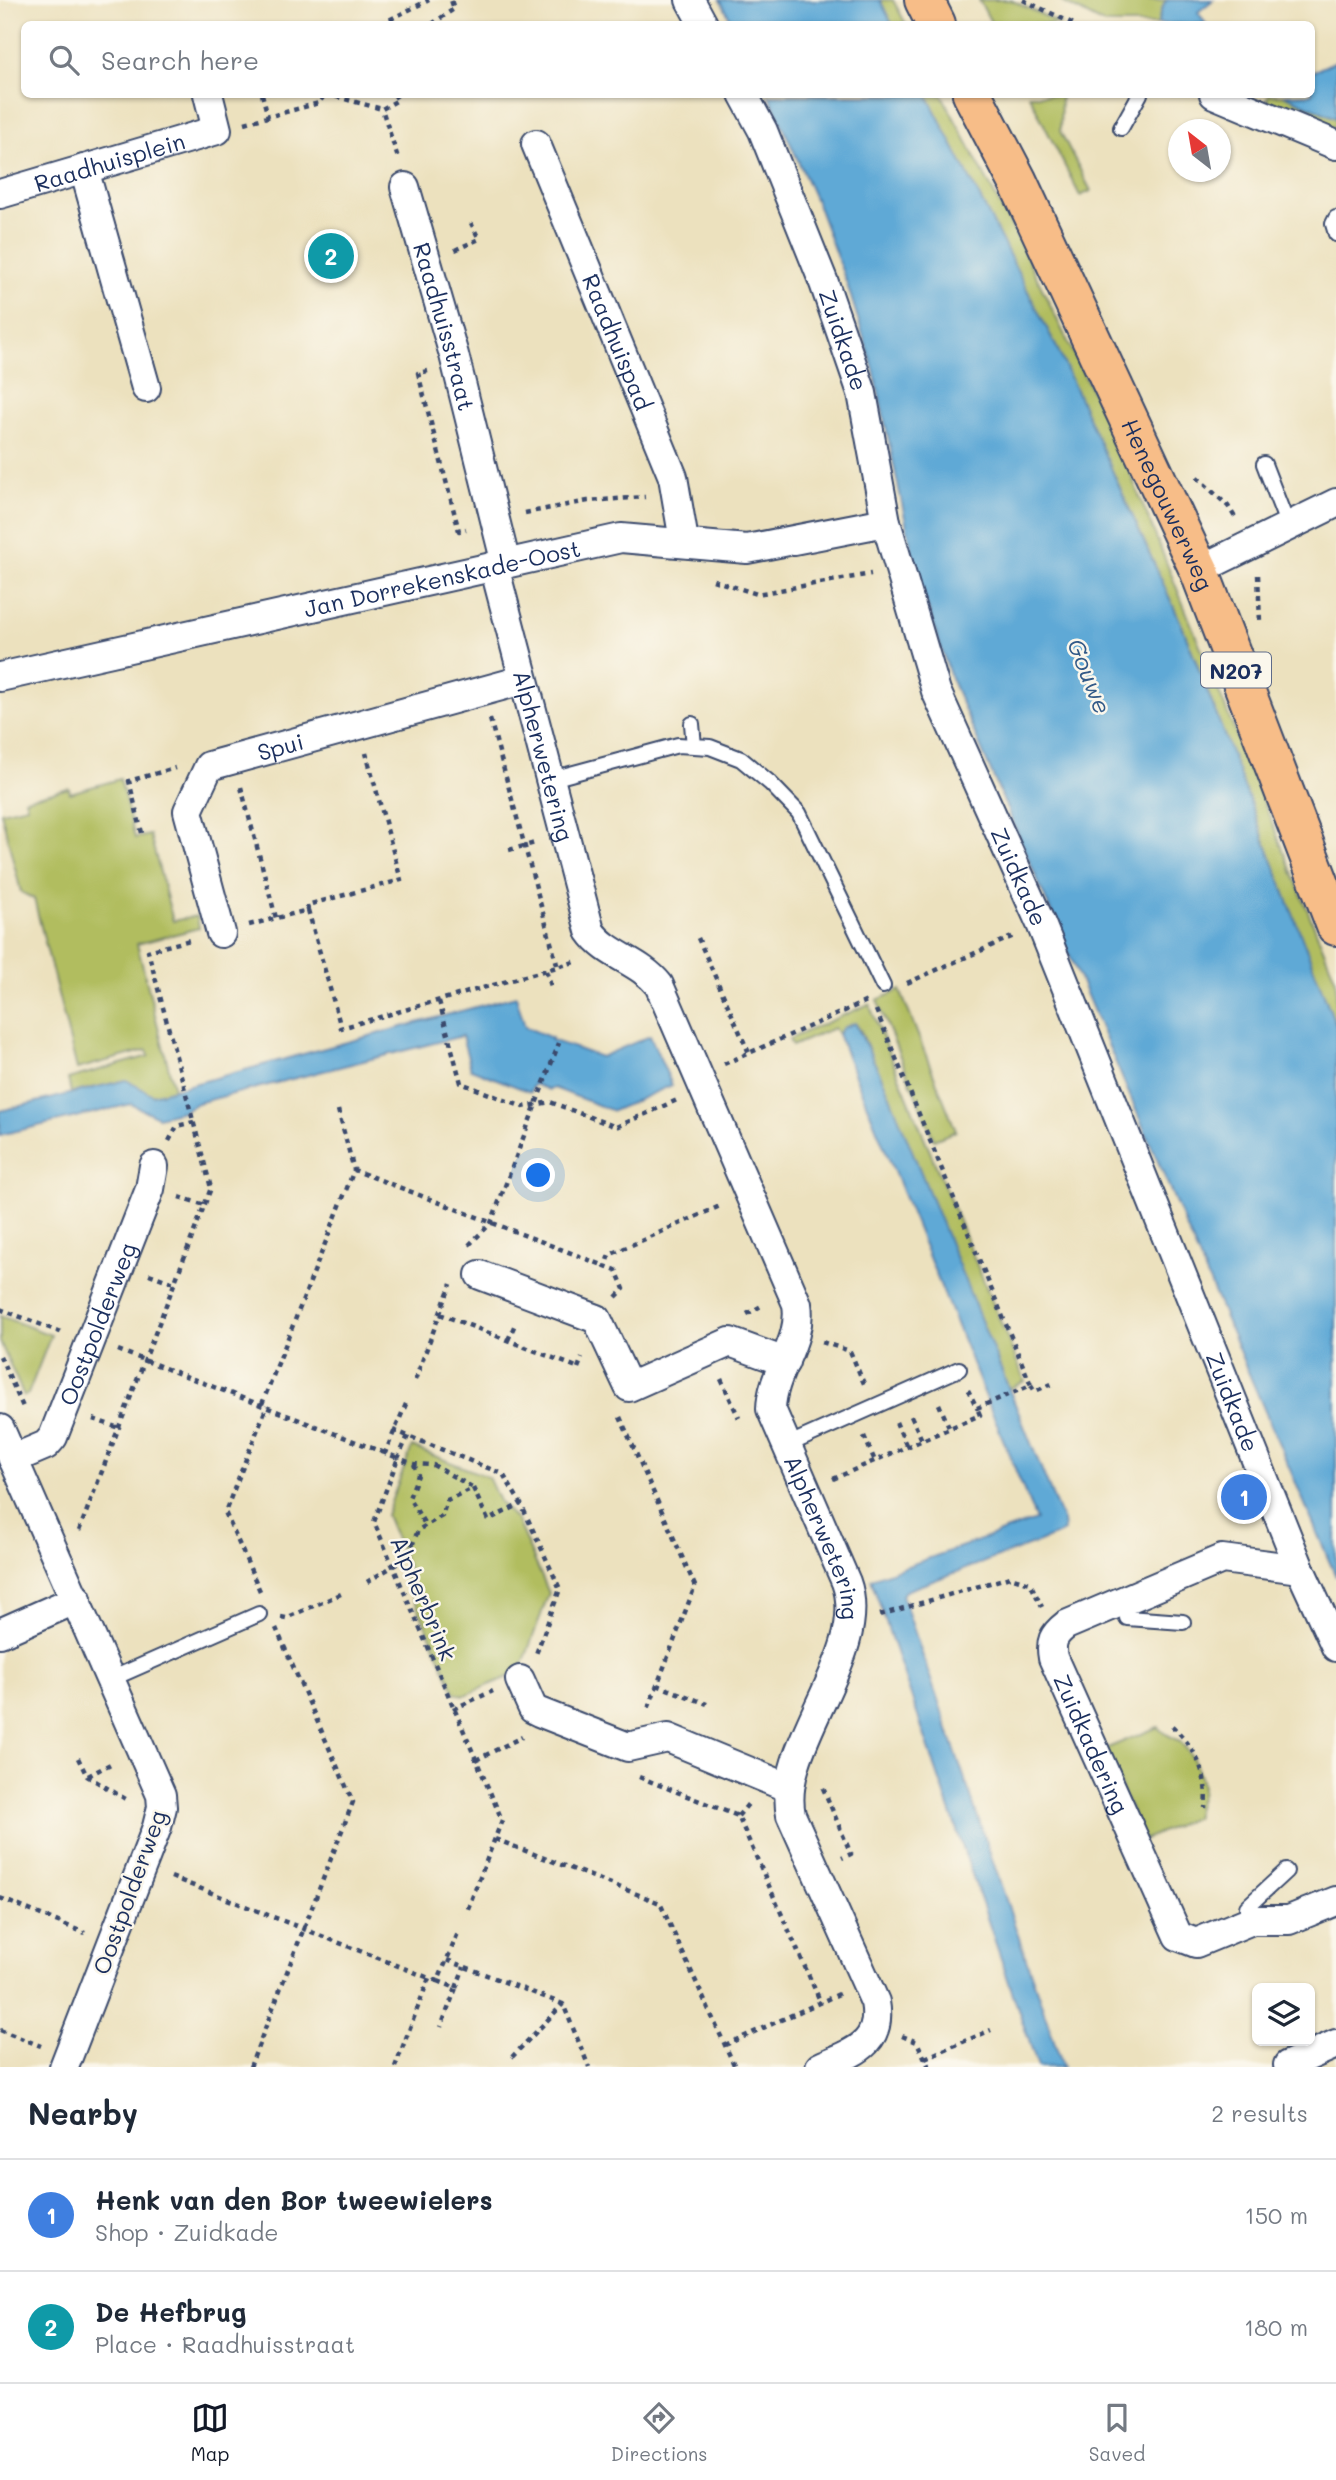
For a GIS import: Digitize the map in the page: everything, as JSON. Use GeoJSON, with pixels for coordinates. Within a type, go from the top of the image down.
{"type":"FeatureCollection","features":[{"type":"Feature","properties":{"kind":"main road"},"geometry":{"type":"LineString","coordinates":[[924,0],[934,21]]}},
{"type":"Feature","properties":{"kind":"main road","name":"Henegouwerweg"},"geometry":{"type":"LineString","coordinates":[[974,98],[1023,193],[1199,570],[1336,926]]}},
{"type":"Feature","properties":{"kind":"street"},"geometry":{"type":"LineString","coordinates":[[690,0],[701,21]]}},
{"type":"Feature","properties":{"kind":"street"},"geometry":{"type":"LineString","coordinates":[[209,98],[217,130]]}},
{"type":"Feature","properties":{"kind":"street","name":"Zuidkade"},"geometry":{"type":"LineString","coordinates":[[745,98],[768,144],[824,283],[862,393],[886,522],[936,691],[1041,924],[1300,1569],[1336,1647]]}},
{"type":"Feature","properties":{"kind":"street"},"geometry":{"type":"LineString","coordinates":[[1224,98],[1336,145]]}},
{"type":"Feature","properties":{"kind":"street","name":"Raadhuisplein"},"geometry":{"type":"LineString","coordinates":[[0,194],[217,130]]}},
{"type":"Feature","properties":{"kind":"street","name":"Raadhuispad"},"geometry":{"type":"LineString","coordinates":[[536,144],[673,478],[684,541]]}},
{"type":"Feature","properties":{"kind":"street"},"geometry":{"type":"LineString","coordinates":[[84,169],[146,387]]}},
{"type":"Feature","properties":{"kind":"street","name":"Raadhuisstraat"},"geometry":{"type":"LineString","coordinates":[[405,187],[427,261],[500,565]]}},
{"type":"Feature","properties":{"kind":"street"},"geometry":{"type":"LineString","coordinates":[[1199,570],[1336,502]]}},
{"type":"Feature","properties":{"kind":"street","name":"Jan Dorrekenskade-Oost"},"geometry":{"type":"LineString","coordinates":[[0,677],[621,538],[684,541],[747,550],[886,522]]}},
{"type":"Feature","properties":{"kind":"street","name":"Alpherwetering"},"geometry":{"type":"LineString","coordinates":[[500,565],[523,680],[584,916],[599,944],[648,971],[659,985],[793,1290],[799,1313],[796,1335],[774,1388],[771,1409],[851,1594],[852,1621],[789,1788],[791,1815],[875,2002],[876,2027]]}},
{"type":"Feature","properties":{"kind":"street","name":"Spui"},"geometry":{"type":"LineString","coordinates":[[205,772],[209,766],[523,680]]}},
{"type":"Feature","properties":{"kind":"street"},"geometry":{"type":"LineString","coordinates":[[205,772],[188,811],[221,933]]}},
{"type":"Feature","properties":{"kind":"street","name":"Oostpolderweg"},"geometry":{"type":"LineString","coordinates":[[13,1459],[46,1445],[54,1437],[150,1189],[154,1166]]}},
{"type":"Feature","properties":{"kind":"street"},"geometry":{"type":"LineString","coordinates":[[467,1275],[597,1319],[629,1387],[730,1342],[785,1362]]}},
{"type":"Feature","properties":{"kind":"street","name":"Oostpolderweg"},"geometry":{"type":"LineString","coordinates":[[0,1429],[161,1795],[160,1817],[66,2062]]}},
{"type":"Feature","properties":{"kind":"street"},"geometry":{"type":"LineString","coordinates":[[1056,1632],[1222,1559],[1300,1569]]}},
{"type":"Feature","properties":{"kind":"street"},"geometry":{"type":"LineString","coordinates":[[0,1633],[77,1599]]}},
{"type":"Feature","properties":{"kind":"street","name":"Zuidkadering"},"geometry":{"type":"LineString","coordinates":[[1056,1632],[1051,1644],[1053,1658],[1178,1936],[1196,1943],[1252,1920],[1289,1920],[1336,1901]]}},
{"type":"Feature","properties":{"kind":"street"},"geometry":{"type":"LineString","coordinates":[[520,1680],[533,1709],[539,1712],[628,1747],[668,1738],[789,1788]]}},
{"type":"Feature","properties":{"kind":"street"},"geometry":{"type":"LineString","coordinates":[[820,2067],[855,2052],[866,2043],[876,2027]]}},
{"type":"Feature","properties":{"kind":"street"},"geometry":{"type":"LineString","coordinates":[[1288,2065],[1336,2044]]}},
{"type":"Feature","properties":{"kind":"lane"},"geometry":{"type":"LineString","coordinates":[[1122,128],[1138,98]]}},
{"type":"Feature","properties":{"kind":"lane"},"geometry":{"type":"LineString","coordinates":[[1336,218],[1336,234]]}},
{"type":"Feature","properties":{"kind":"lane"},"geometry":{"type":"LineString","coordinates":[[1264,464],[1287,526]]}},
{"type":"Feature","properties":{"kind":"lane"},"geometry":{"type":"LineString","coordinates":[[692,724],[694,746]]}},
{"type":"Feature","properties":{"kind":"lane"},"geometry":{"type":"LineString","coordinates":[[548,780],[678,745],[710,747],[741,759],[770,783],[799,813],[883,986]]}},
{"type":"Feature","properties":{"kind":"lane","name":"Alpherwetering"},"geometry":{"type":"LineString","coordinates":[[785,1446],[959,1369]]}},
{"type":"Feature","properties":{"kind":"lane"},"geometry":{"type":"LineString","coordinates":[[111,1679],[264,1613]]}},
{"type":"Feature","properties":{"kind":"lane"},"geometry":{"type":"LineString","coordinates":[[1127,1618],[1183,1622]]}},
{"type":"Feature","properties":{"kind":"lane"},"geometry":{"type":"LineString","coordinates":[[1247,1907],[1286,1871]]}},
{"type":"Feature","properties":{"kind":"path"},"geometry":{"type":"LineString","coordinates":[[387,21],[429,0]]}},
{"type":"Feature","properties":{"kind":"path"},"geometry":{"type":"LineString","coordinates":[[436,21],[454,9],[452,0]]}},
{"type":"Feature","properties":{"kind":"path"},"geometry":{"type":"LineString","coordinates":[[1023,0],[1068,21]]}},
{"type":"Feature","properties":{"kind":"path"},"geometry":{"type":"LineString","coordinates":[[263,98],[268,117]]}},
{"type":"Feature","properties":{"kind":"path"},"geometry":{"type":"LineString","coordinates":[[217,130],[319,103],[323,98]]}},
{"type":"Feature","properties":{"kind":"path"},"geometry":{"type":"LineString","coordinates":[[341,98],[382,109],[398,100],[397,98]]}},
{"type":"Feature","properties":{"kind":"path"},"geometry":{"type":"LineString","coordinates":[[382,109],[405,187]]}},
{"type":"Feature","properties":{"kind":"path"},"geometry":{"type":"LineString","coordinates":[[427,261],[479,239],[471,223]]}},
{"type":"Feature","properties":{"kind":"path"},"geometry":{"type":"LineString","coordinates":[[684,541],[705,578],[757,594],[900,569]]}},
{"type":"Feature","properties":{"kind":"path"},"geometry":{"type":"LineString","coordinates":[[483,692],[558,968]]}},
{"type":"Feature","properties":{"kind":"path"},"geometry":{"type":"LineString","coordinates":[[358,724],[401,880],[307,905],[341,1028],[574,964],[599,944]]}},
{"type":"Feature","properties":{"kind":"path"},"geometry":{"type":"LineString","coordinates":[[234,759],[276,918]]}},
{"type":"Feature","properties":{"kind":"path"},"geometry":{"type":"LineString","coordinates":[[142,833],[129,781],[188,765],[205,772]]}},
{"type":"Feature","properties":{"kind":"path"},"geometry":{"type":"LineString","coordinates":[[698,938],[749,1053]]}},
{"type":"Feature","properties":{"kind":"path"},"geometry":{"type":"LineString","coordinates":[[78,1533],[211,1188],[148,951]]}},
{"type":"Feature","properties":{"kind":"path"},"geometry":{"type":"LineString","coordinates":[[547,971],[551,986]]}},
{"type":"Feature","properties":{"kind":"path"},"geometry":{"type":"LineString","coordinates":[[872,999],[1031,1385],[1035,1391],[1054,1383]]}},
{"type":"Feature","properties":{"kind":"path"},"geometry":{"type":"LineString","coordinates":[[439,1001],[461,1083],[523,1107],[550,1102],[616,1126],[678,1100],[699,1074]]}},
{"type":"Feature","properties":{"kind":"path"},"geometry":{"type":"LineString","coordinates":[[464,1250],[491,1223],[559,1043]]}},
{"type":"Feature","properties":{"kind":"path"},"geometry":{"type":"LineString","coordinates":[[250,2067],[354,1802],[264,1613],[225,1512],[354,1170],[338,1110]]}},
{"type":"Feature","properties":{"kind":"path"},"geometry":{"type":"LineString","coordinates":[[354,1170],[616,1270],[624,1289],[597,1319]]}},
{"type":"Feature","properties":{"kind":"path"},"geometry":{"type":"LineString","coordinates":[[605,1266],[609,1255],[750,1193]]}},
{"type":"Feature","properties":{"kind":"path"},"geometry":{"type":"LineString","coordinates":[[415,1380],[440,1314],[467,1275]]}},
{"type":"Feature","properties":{"kind":"path"},"geometry":{"type":"LineString","coordinates":[[730,1342],[748,1313],[793,1290]]}},
{"type":"Feature","properties":{"kind":"path"},"geometry":{"type":"LineString","coordinates":[[0,1309],[145,1359],[414,1464],[433,1465],[473,1488],[488,1520],[521,1504]]}},
{"type":"Feature","properties":{"kind":"path"},"geometry":{"type":"LineString","coordinates":[[440,1314],[589,1372]]}},
{"type":"Feature","properties":{"kind":"path"},"geometry":{"type":"LineString","coordinates":[[796,1335],[850,1351],[874,1406]]}},
{"type":"Feature","properties":{"kind":"path"},"geometry":{"type":"LineString","coordinates":[[806,1491],[980,1415],[979,1407],[1031,1385]]}},
{"type":"Feature","properties":{"kind":"path"},"geometry":{"type":"LineString","coordinates":[[629,1387],[614,1403],[695,1586],[648,1711],[648,1742]]}},
{"type":"Feature","properties":{"kind":"path"},"geometry":{"type":"LineString","coordinates":[[385,1453],[405,1404]]}},
{"type":"Feature","properties":{"kind":"path"},"geometry":{"type":"LineString","coordinates":[[393,1430],[503,1474],[521,1504],[560,1589],[527,1676],[453,1709]]}},
{"type":"Feature","properties":{"kind":"path","name":"Alpherbrink"},"geometry":{"type":"LineString","coordinates":[[408,1436],[374,1522],[502,1820],[467,1911]]}},
{"type":"Feature","properties":{"kind":"path"},"geometry":{"type":"LineString","coordinates":[[414,1464],[418,1475],[409,1498],[426,1526]]}},
{"type":"Feature","properties":{"kind":"path"},"geometry":{"type":"LineString","coordinates":[[367,1582],[408,1557],[418,1530],[442,1516],[447,1500],[473,1488]]}},
{"type":"Feature","properties":{"kind":"path"},"geometry":{"type":"LineString","coordinates":[[876,1616],[1010,1577],[1024,1579],[1034,1589],[1056,1632]]}},
{"type":"Feature","properties":{"kind":"path"},"geometry":{"type":"LineString","coordinates":[[264,1613],[286,1618],[341,1594]]}},
{"type":"Feature","properties":{"kind":"path"},"geometry":{"type":"LineString","coordinates":[[657,1685],[706,1704]]}},
{"type":"Feature","properties":{"kind":"path"},"geometry":{"type":"LineString","coordinates":[[475,1760],[530,1733],[539,1712]]}},
{"type":"Feature","properties":{"kind":"path"},"geometry":{"type":"LineString","coordinates":[[1172,1726],[1194,1751],[1204,1774],[1206,1808]]}},
{"type":"Feature","properties":{"kind":"path"},"geometry":{"type":"LineString","coordinates":[[78,1758],[87,1776],[134,1803],[132,1811]]}},
{"type":"Feature","properties":{"kind":"path"},"geometry":{"type":"LineString","coordinates":[[628,1772],[738,1816],[821,2003]]}},
{"type":"Feature","properties":{"kind":"path"},"geometry":{"type":"LineString","coordinates":[[495,1839],[660,1903],[735,2067]]}},
{"type":"Feature","properties":{"kind":"path"},"geometry":{"type":"LineString","coordinates":[[142,1865],[456,1989]]}},
{"type":"Feature","properties":{"kind":"path"},"geometry":{"type":"LineString","coordinates":[[0,1898],[112,1944]]}},
{"type":"Feature","properties":{"kind":"path"},"geometry":{"type":"LineString","coordinates":[[85,1933],[90,1920]]}},
{"type":"Feature","properties":{"kind":"path"},"geometry":{"type":"LineString","coordinates":[[438,1981],[458,1933]]}},
{"type":"Feature","properties":{"kind":"path"},"geometry":{"type":"LineString","coordinates":[[447,1960],[563,2004],[589,2067]]}},
{"type":"Feature","properties":{"kind":"path"},"geometry":{"type":"LineString","coordinates":[[441,2027],[464,1966]]}},
{"type":"Feature","properties":{"kind":"path"},"geometry":{"type":"LineString","coordinates":[[395,2067],[429,1978]]}},
{"type":"Feature","properties":{"kind":"path"},"geometry":{"type":"LineString","coordinates":[[725,2045],[866,1983]]}},
{"type":"Feature","properties":{"kind":"path"},"geometry":{"type":"LineString","coordinates":[[512,2057],[563,2004]]}},
{"type":"Feature","properties":{"kind":"path"},"geometry":{"type":"LineString","coordinates":[[876,2027],[918,2042],[929,2067]]}},
{"type":"Feature","properties":{"kind":"path"},"geometry":{"type":"LineString","coordinates":[[0,2030],[66,2062]]}},
{"type":"Feature","properties":{"kind":"path"},"geometry":{"type":"LineString","coordinates":[[925,2058],[990,2030]]}},
{"type":"Feature","properties":{"kind":"green space"},"geometry":{"type":"Polygon","coordinates":[[[880,0],[893,0],[904,21],[890,21],[880,0]]]}},
{"type":"Feature","properties":{"kind":"green space"},"geometry":{"type":"Polygon","coordinates":[[[979,0],[1011,0],[1055,21],[990,21],[979,0]]]}},
{"type":"Feature","properties":{"kind":"green space"},"geometry":{"type":"Polygon","coordinates":[[[1059,0],[1168,0],[1164,3],[1159,21],[1098,21],[1059,0]]]}},
{"type":"Feature","properties":{"kind":"green space"},"geometry":{"type":"Polygon","coordinates":[[[929,98],[944,98],[1017,237],[1121,451],[1336,980],[1336,1026],[1183,628],[1057,348],[929,98]]]}},
{"type":"Feature","properties":{"kind":"green space"},"geometry":{"type":"Polygon","coordinates":[[[1031,98],[1061,98],[1060,131],[1091,191],[1080,196],[1031,98]]]}},
{"type":"Feature","properties":{"kind":"green space"},"geometry":{"type":"Polygon","coordinates":[[[1267,98],[1291,98],[1336,118],[1336,128],[1273,107],[1267,98]]]}},
{"type":"Feature","properties":{"kind":"green space"},"geometry":{"type":"Polygon","coordinates":[[[120,779],[135,838],[150,835],[173,921],[197,916],[199,928],[137,944],[174,1089],[153,1095],[126,1080],[71,1093],[68,1079],[149,1056],[147,1050],[77,1069],[34,899],[21,892],[1,812],[27,806],[25,799],[69,788],[70,793],[120,779]]]}},
{"type":"Feature","properties":{"kind":"green space"},"geometry":{"type":"Polygon","coordinates":[[[900,990],[956,1131],[934,1140],[877,1000],[900,990]]]}},
{"type":"Feature","properties":{"kind":"green space"},"geometry":{"type":"Polygon","coordinates":[[[869,1004],[1025,1381],[1009,1389],[861,1031],[855,1023],[843,1028],[838,1034],[834,1028],[792,1046],[789,1039],[869,1004]]]}},
{"type":"Feature","properties":{"kind":"green space"},"geometry":{"type":"Polygon","coordinates":[[[0,1316],[51,1335],[28,1394],[24,1396],[0,1342],[0,1316]]]}},
{"type":"Feature","properties":{"kind":"green space"},"geometry":{"type":"Polygon","coordinates":[[[412,1447],[488,1477],[499,1501],[517,1521],[549,1593],[520,1672],[463,1696],[455,1692],[405,1578],[408,1568],[386,1515],[412,1447]]]}},
{"type":"Feature","properties":{"kind":"green space"},"geometry":{"type":"Polygon","coordinates":[[[1158,1727],[1189,1752],[1198,1771],[1202,1790],[1196,1817],[1143,1840],[1105,1749],[1158,1727]]]}},
{"type":"Feature","properties":{"kind":"water"},"geometry":{"type":"Polygon","coordinates":[[[720,0],[880,0],[890,21],[731,21],[720,0]]]}},
{"type":"Feature","properties":{"kind":"water"},"geometry":{"type":"Polygon","coordinates":[[[1168,0],[1213,0],[1198,12],[1204,21],[1159,21],[1164,3],[1168,0]]]}},
{"type":"Feature","properties":{"kind":"water"},"geometry":{"type":"Polygon","coordinates":[[[1336,61],[1336,118],[1291,98],[1315,98],[1315,71],[1336,61]]]}},
{"type":"Feature","properties":{"kind":"water","name":"Gouwe"},"geometry":{"type":"Polygon","coordinates":[[[770,98],[929,98],[1057,348],[1183,628],[1336,1026],[1336,1577],[951,678],[917,575],[874,370],[847,284],[816,201],[770,98]]]}},
{"type":"Feature","properties":{"kind":"water"},"geometry":{"type":"Polygon","coordinates":[[[516,996],[525,1027],[552,1038],[551,1040],[601,1057],[650,1036],[672,1085],[613,1111],[554,1088],[549,1090],[534,1084],[530,1092],[471,1069],[462,1036],[197,1103],[183,1111],[158,1117],[131,1104],[0,1135],[0,1111],[126,1080],[153,1095],[516,996]]]}},
{"type":"Feature","properties":{"kind":"water"},"geometry":{"type":"Polygon","coordinates":[[[855,1023],[885,1084],[1063,1522],[1064,1531],[1055,1536],[905,1591],[902,1595],[1063,2067],[1038,2067],[871,1579],[1036,1520],[838,1034],[843,1028],[855,1023]]]}},
{"type":"Feature","properties":{"kind":"place","name":"De Hefbrug"},"geometry":{"type":"Point","coordinates":[331,256]}},
{"type":"Feature","properties":{"kind":"place","name":"Henk van den Bor tweewielers"},"geometry":{"type":"Point","coordinates":[1244,1497]}}]}
